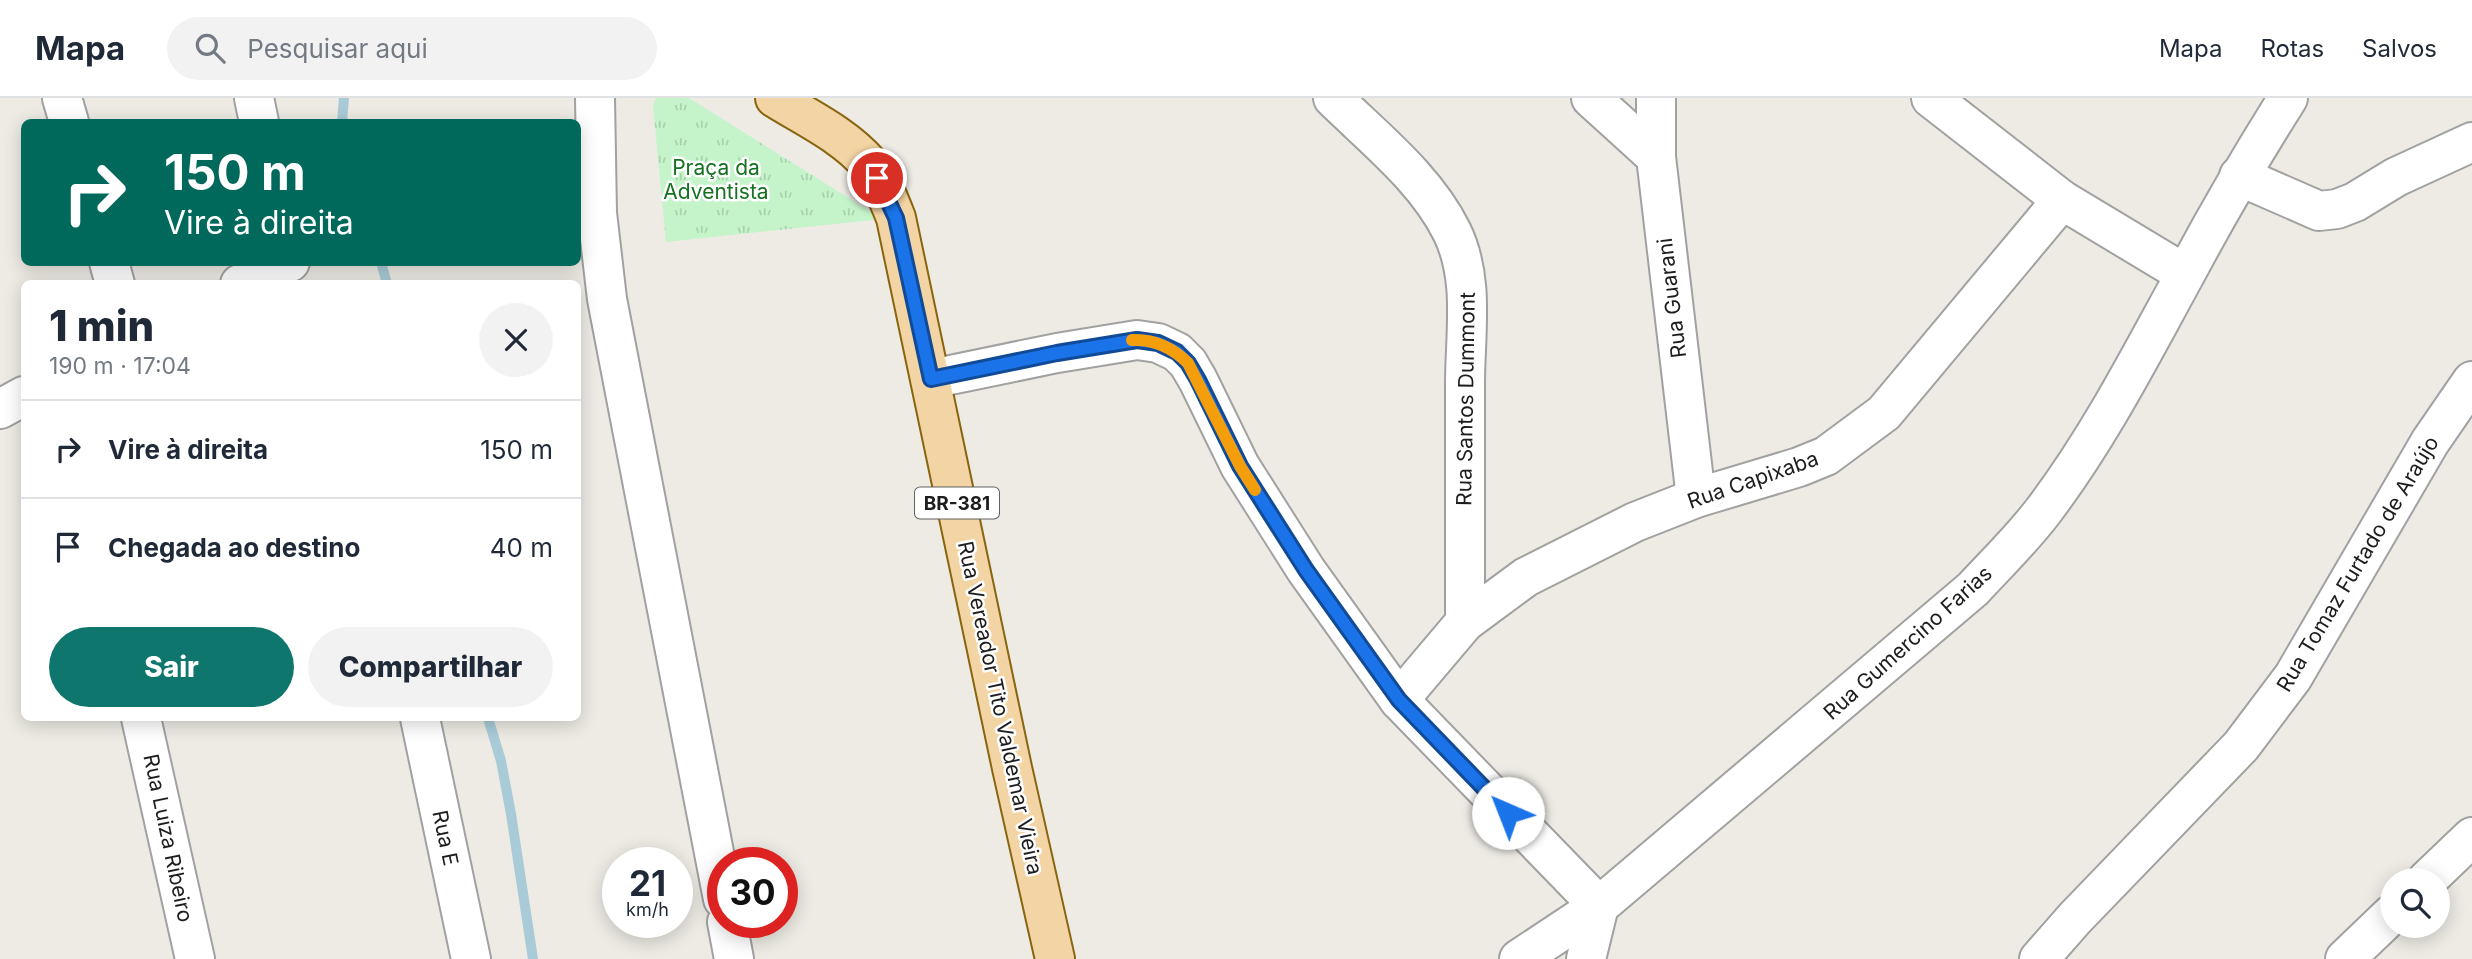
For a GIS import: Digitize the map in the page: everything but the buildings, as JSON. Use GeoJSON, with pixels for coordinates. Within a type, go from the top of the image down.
{"type":"FeatureCollection","features":[{"type":"Feature","properties":{"kind":"main road","name":"Rua Vereador Tito Valdemar Vieira"},"geometry":{"type":"LineString","coordinates":[[775,98],[848,143],[870,166],[885,191],[896,218],[1055,959]]}},
{"type":"Feature","properties":{"kind":"street"},"geometry":{"type":"LineString","coordinates":[[62,98],[68,119]]}},
{"type":"Feature","properties":{"kind":"street"},"geometry":{"type":"LineString","coordinates":[[254,98],[258,119]]}},
{"type":"Feature","properties":{"kind":"street"},"geometry":{"type":"LineString","coordinates":[[595,98],[587,216],[607,299],[713,847]]}},
{"type":"Feature","properties":{"kind":"street","name":"Rua Santos Dummont"},"geometry":{"type":"LineString","coordinates":[[1333,98],[1410,173],[1438,208],[1452,233],[1467,282],[1465,622]]}},
{"type":"Feature","properties":{"kind":"street"},"geometry":{"type":"LineString","coordinates":[[1591,98],[1656,157]]}},
{"type":"Feature","properties":{"kind":"street","name":"Rua Guarani"},"geometry":{"type":"LineString","coordinates":[[1656,98],[1656,157],[1696,498]]}},
{"type":"Feature","properties":{"kind":"street"},"geometry":{"type":"LineString","coordinates":[[1931,98],[2062,200],[2185,274]]}},
{"type":"Feature","properties":{"kind":"street","name":"Rua Gumercino Farias"},"geometry":{"type":"LineString","coordinates":[[1519,959],[1600,906],[1973,589],[2043,511],[2082,454],[2140,359],[2239,176],[2288,98]]}},
{"type":"Feature","properties":{"kind":"street"},"geometry":{"type":"LineString","coordinates":[[2239,176],[2319,211],[2355,202],[2396,177],[2472,142]]}},
{"type":"Feature","properties":{"kind":"street","name":"Rua Capixaba"},"geometry":{"type":"LineString","coordinates":[[1399,700],[1465,622],[1526,577],[1634,522],[1696,498],[1799,467],[1826,456],[1884,413],[2062,200]]}},
{"type":"Feature","properties":{"kind":"street"},"geometry":{"type":"LineString","coordinates":[[249,280],[283,266]]}},
{"type":"Feature","properties":{"kind":"street"},"geometry":{"type":"LineString","coordinates":[[931,379],[1057,353],[1137,340],[1158,343],[1177,352],[1188,363],[1240,466],[1306,570],[1399,700],[1600,906],[1586,959]]}},
{"type":"Feature","properties":{"kind":"street","name":"Rua Tomaz Furtado de Araújo"},"geometry":{"type":"LineString","coordinates":[[2039,959],[2241,746],[2293,677],[2430,442],[2472,381]]}},
{"type":"Feature","properties":{"kind":"street"},"geometry":{"type":"LineString","coordinates":[[0,409],[21,398]]}},
{"type":"Feature","properties":{"kind":"street","name":"Rua Luiza Ribeiro"},"geometry":{"type":"LineString","coordinates":[[142,721],[195,959]]}},
{"type":"Feature","properties":{"kind":"street","name":"Rua E"},"geometry":{"type":"LineString","coordinates":[[421,721],[471,959]]}},
{"type":"Feature","properties":{"kind":"street"},"geometry":{"type":"LineString","coordinates":[[2440,868],[2472,837]]}},
{"type":"Feature","properties":{"kind":"street"},"geometry":{"type":"LineString","coordinates":[[2345,959],[2380,925]]}},
{"type":"Feature","properties":{"kind":"street"},"geometry":{"type":"LineString","coordinates":[[730,938],[734,959]]}},
{"type":"Feature","properties":{"kind":"green space","name":"Praça da Adventista"},"geometry":{"type":"Polygon","coordinates":[[[656,98],[689,98],[882,219],[666,242],[653,106],[656,98]]]}},
{"type":"Feature","properties":{"kind":"waterway"},"geometry":{"type":"LineString","coordinates":[[342,119],[344,98]]}},
{"type":"Feature","properties":{"kind":"waterway"},"geometry":{"type":"LineString","coordinates":[[382,266],[386,280]]}},
{"type":"Feature","properties":{"kind":"waterway"},"geometry":{"type":"LineString","coordinates":[[489,721],[501,761],[511,814],[533,959]]}},
{"type":"Feature","properties":{"kind":"slow traffic"},"geometry":{"type":"LineString","coordinates":[[1132,340],[1158,343],[1177,352],[1188,363],[1255,490]]}},
{"type":"Feature","properties":{"kind":"route"},"geometry":{"type":"LineString","coordinates":[[877,178],[896,218],[931,379],[1057,353],[1137,340],[1158,343],[1177,352],[1188,363],[1240,466],[1306,570],[1399,700],[1508,813]]}}]}
